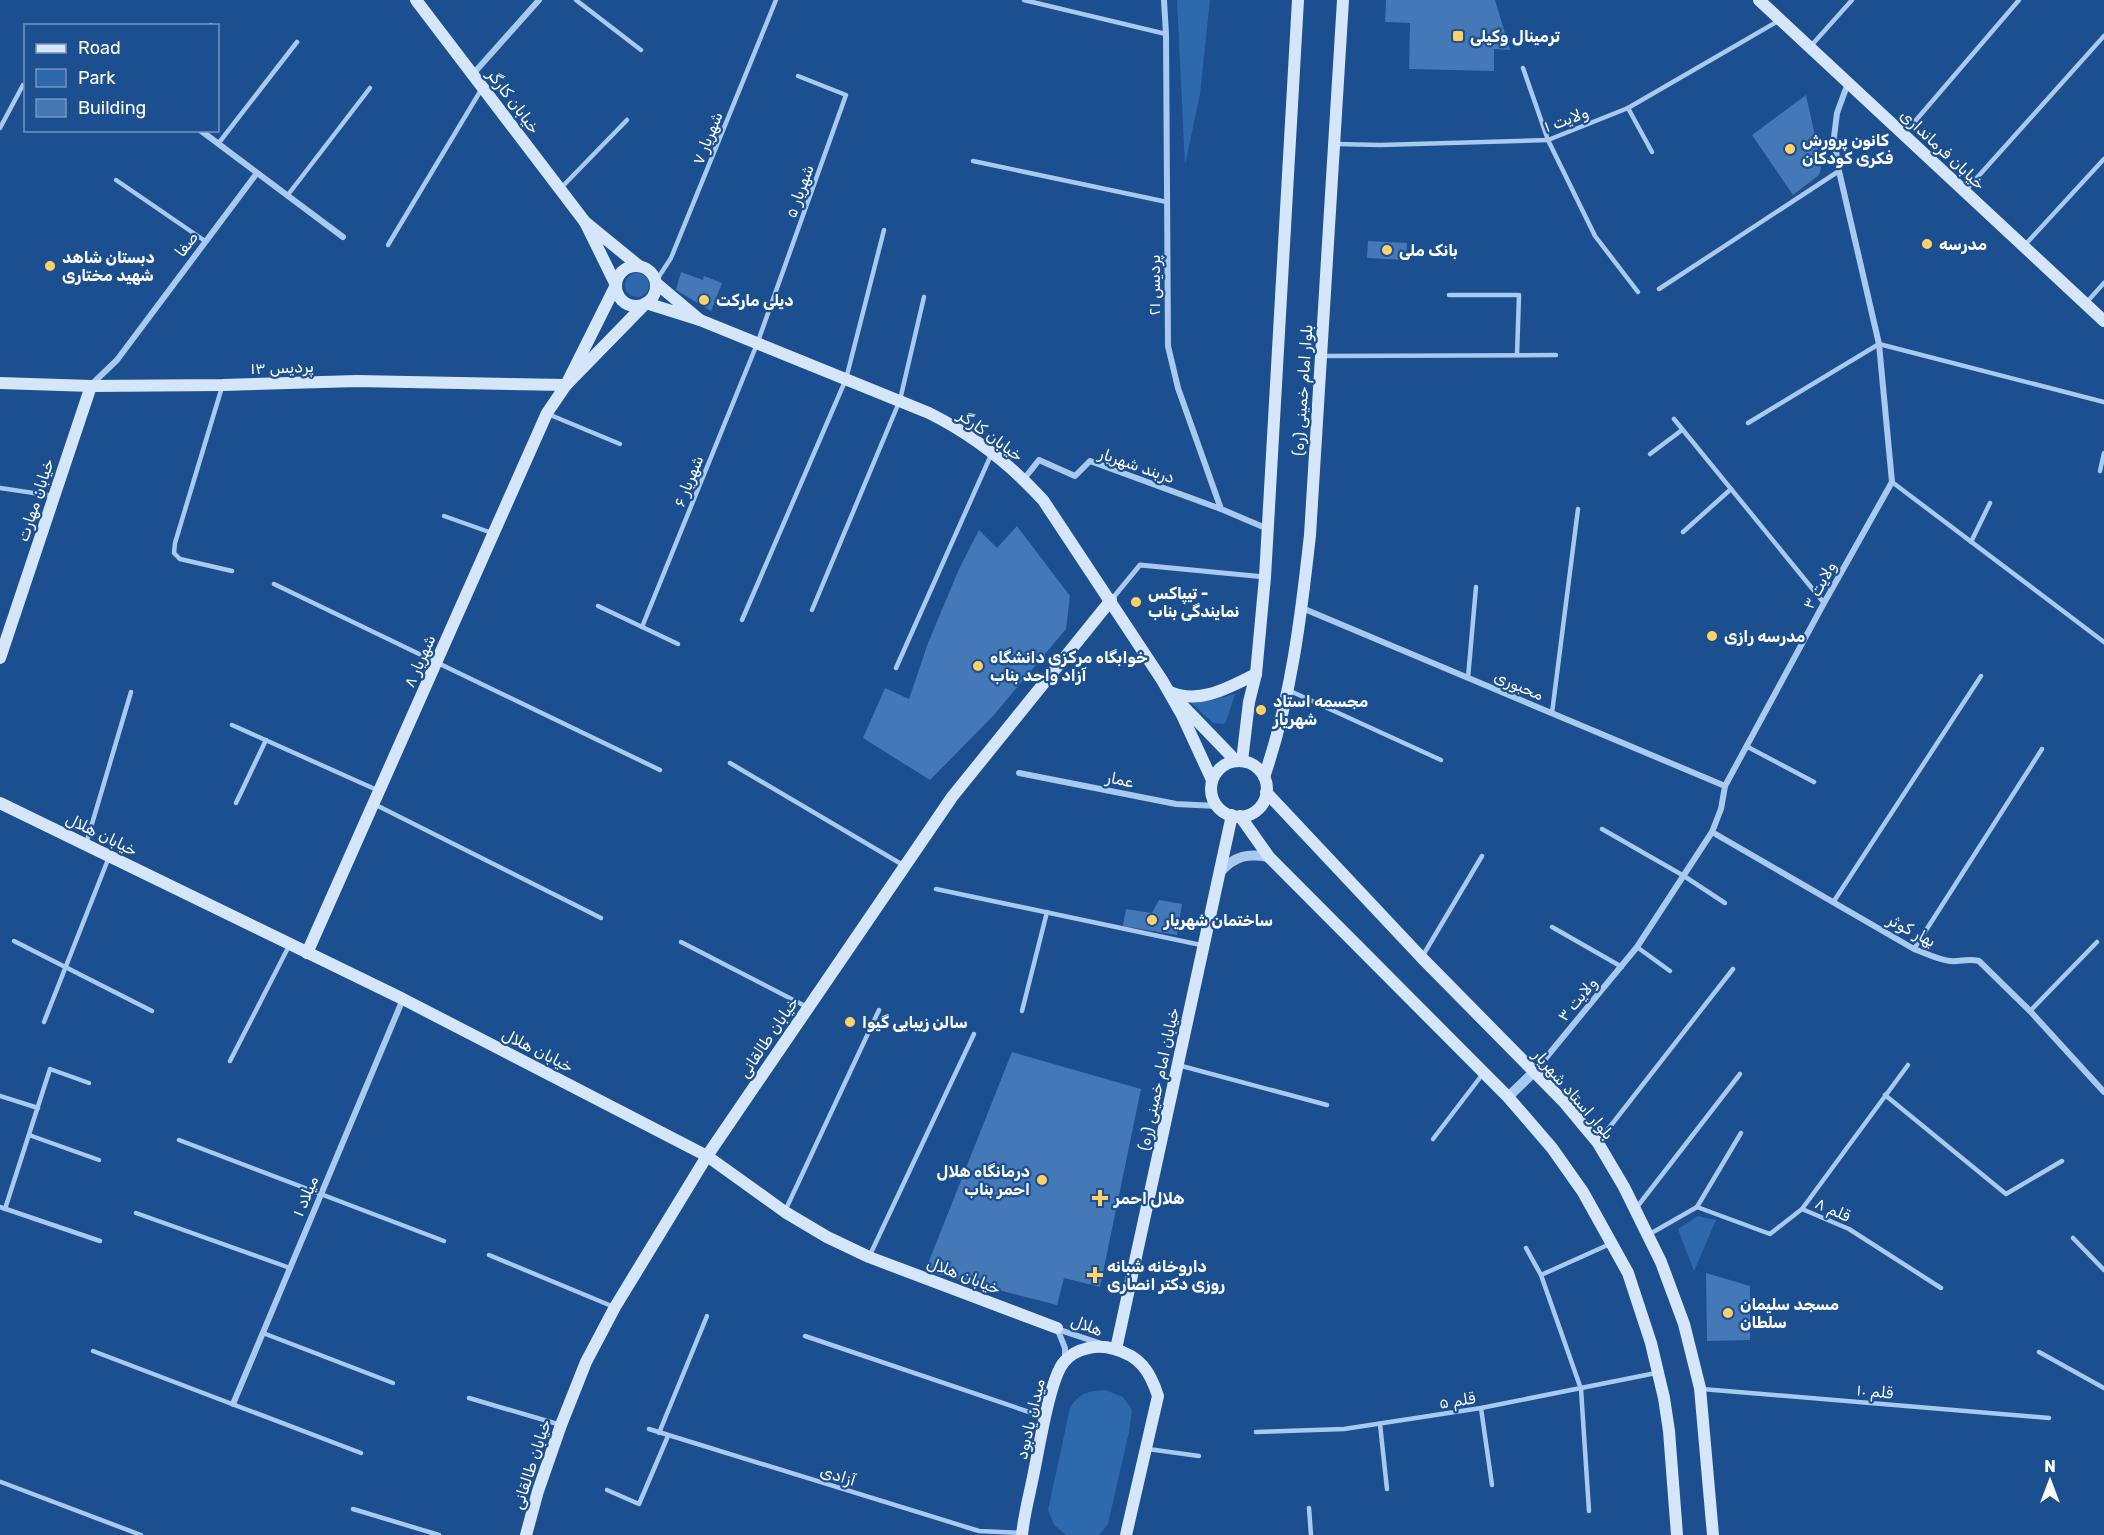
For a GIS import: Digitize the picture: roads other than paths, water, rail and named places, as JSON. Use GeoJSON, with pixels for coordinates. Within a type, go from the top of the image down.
{"type":"FeatureCollection","features":[{"type":"Feature","properties":{"kind":"main road","name":"خیابان کارگر"},"geometry":{"type":"LineString","coordinates":[[416,0],[585,222],[616,285]]}},
{"type":"Feature","properties":{"kind":"main road","name":"بلوار امام خمینی (ره)"},"geometry":{"type":"LineString","coordinates":[[1239,761],[1256,674],[1266,577],[1298,0]]}},
{"type":"Feature","properties":{"kind":"main road","name":"بلوار امام خمینی (ره)"},"geometry":{"type":"LineString","coordinates":[[1264,777],[1277,741],[1288,690],[1302,608],[1310,535],[1343,0]]}},
{"type":"Feature","properties":{"kind":"main road","name":"خیابان فرمانداری"},"geometry":{"type":"LineString","coordinates":[[1758,0],[2104,321]]}},
{"type":"Feature","properties":{"kind":"main road","name":"خیابان کارگر"},"geometry":{"type":"LineString","coordinates":[[585,222],[639,266]]}},
{"type":"Feature","properties":{"kind":"main road"},"geometry":{"type":"LineString","coordinates":[[634,266],[650,272],[656,283],[654,295],[646,303],[632,306],[620,298],[616,285],[623,270],[634,266]]}},
{"type":"Feature","properties":{"kind":"main road","name":"خیابان کارگر"},"geometry":{"type":"LineString","coordinates":[[656,283],[700,320]]}},
{"type":"Feature","properties":{"kind":"main road","name":"شهریار ۸"},"geometry":{"type":"LineString","coordinates":[[307,953],[547,413],[566,384],[616,285]]}},
{"type":"Feature","properties":{"kind":"main road","name":"خیابان کارگر"},"geometry":{"type":"LineString","coordinates":[[646,303],[700,320],[900,400],[948,423],[992,453],[1024,479],[1043,500],[1111,600],[1169,692]]}},
{"type":"Feature","properties":{"kind":"main road","name":"شهریار ۸"},"geometry":{"type":"LineString","coordinates":[[566,384],[646,303]]}},
{"type":"Feature","properties":{"kind":"main road","name":"پردیس ۱۳"},"geometry":{"type":"LineString","coordinates":[[0,383],[91,386],[357,381],[566,384]]}},
{"type":"Feature","properties":{"kind":"main road","name":"خیابان مهارت"},"geometry":{"type":"LineString","coordinates":[[0,658],[4,631],[54,496],[91,386]]}},
{"type":"Feature","properties":{"kind":"main road","name":"خیابان طالقانی"},"geometry":{"type":"LineString","coordinates":[[526,1535],[561,1425],[586,1362],[615,1307],[706,1156],[952,797],[1111,600]]}},
{"type":"Feature","properties":{"kind":"main road"},"geometry":{"type":"LineString","coordinates":[[1169,692],[1188,696],[1214,694],[1256,674]]}},
{"type":"Feature","properties":{"kind":"main road"},"geometry":{"type":"LineString","coordinates":[[1169,692],[1239,761],[1256,767],[1264,777],[1266,792],[1262,804],[1253,813],[1236,816],[1227,814],[1217,806],[1211,793],[1212,780],[1219,768],[1239,761]]}},
{"type":"Feature","properties":{"kind":"main road"},"geometry":{"type":"LineString","coordinates":[[1169,692],[1212,780]]}},
{"type":"Feature","properties":{"kind":"main road","name":"بلوار استاد شهریار"},"geometry":{"type":"LineString","coordinates":[[1266,792],[1422,958],[1535,1071],[1598,1143],[1635,1209],[1673,1290],[1693,1356],[1700,1388],[1713,1535]]}},
{"type":"Feature","properties":{"kind":"main road","name":"خیابان هلال"},"geometry":{"type":"LineString","coordinates":[[0,802],[403,999],[706,1156],[785,1212],[827,1237],[869,1257],[1057,1328]]}},
{"type":"Feature","properties":{"kind":"main road"},"geometry":{"type":"LineString","coordinates":[[1236,816],[1269,857],[1508,1097],[1552,1148],[1583,1192],[1628,1273],[1658,1373],[1669,1431],[1677,1535]]}},
{"type":"Feature","properties":{"kind":"main road","name":"خیابان امام خمینی (ره)"},"geometry":{"type":"LineString","coordinates":[[1112,1348],[1220,872],[1236,816]]}},
{"type":"Feature","properties":{"kind":"main road"},"geometry":{"type":"LineString","coordinates":[[1065,1360],[1072,1354],[1089,1348],[1112,1348],[1126,1352],[1141,1363],[1152,1378],[1158,1396],[1126,1535]]}},
{"type":"Feature","properties":{"kind":"main road","name":"میدان یادبود"},"geometry":{"type":"LineString","coordinates":[[1021,1534],[1046,1418],[1059,1369],[1065,1360]]}},
{"type":"Feature","properties":{"kind":"street"},"geometry":{"type":"LineString","coordinates":[[473,74],[538,0]]}},
{"type":"Feature","properties":{"kind":"street","name":"پردیس ۲۱"},"geometry":{"type":"LineString","coordinates":[[1164,0],[1168,346],[1178,388],[1221,509]]}},
{"type":"Feature","properties":{"kind":"street"},"geometry":{"type":"LineString","coordinates":[[1848,83],[1837,113],[1833,137],[1879,344],[1892,482]]}},
{"type":"Feature","properties":{"kind":"street"},"geometry":{"type":"LineString","coordinates":[[203,132],[343,237]]}},
{"type":"Feature","properties":{"kind":"street","name":"صفا"},"geometry":{"type":"LineString","coordinates":[[91,386],[117,360],[256,173]]}},
{"type":"Feature","properties":{"kind":"street","name":"دربند شهریار"},"geometry":{"type":"LineString","coordinates":[[1024,479],[1039,460],[1075,476],[1090,461],[1221,509]]}},
{"type":"Feature","properties":{"kind":"street","name":"ولایت ۳"},"geometry":{"type":"LineString","coordinates":[[1535,1071],[1637,947],[1713,832],[1721,809],[1725,786],[1892,482]]}},
{"type":"Feature","properties":{"kind":"street"},"geometry":{"type":"LineString","coordinates":[[1221,509],[1269,530]]}},
{"type":"Feature","properties":{"kind":"street"},"geometry":{"type":"LineString","coordinates":[[1111,600],[1140,565],[1266,577]]}},
{"type":"Feature","properties":{"kind":"street","name":"محبوری"},"geometry":{"type":"LineString","coordinates":[[1302,608],[1725,786]]}},
{"type":"Feature","properties":{"kind":"street","name":"عمار"},"geometry":{"type":"LineString","coordinates":[[1019,772],[1176,804],[1217,806]]}},
{"type":"Feature","properties":{"kind":"street","name":"بهار کوثر"},"geometry":{"type":"LineString","coordinates":[[1713,832],[1914,949],[1941,960],[1952,962],[1971,959],[1978,961],[2030,1011],[2104,1092]]}},
{"type":"Feature","properties":{"kind":"street"},"geometry":{"type":"LineString","coordinates":[[1220,872],[1240,856],[1269,857]]}},
{"type":"Feature","properties":{"kind":"street","name":"میلاد ۱"},"geometry":{"type":"LineString","coordinates":[[233,1404],[403,999]]}},
{"type":"Feature","properties":{"kind":"street"},"geometry":{"type":"LineString","coordinates":[[1508,1097],[1535,1071]]}},
{"type":"Feature","properties":{"kind":"street"},"geometry":{"type":"LineString","coordinates":[[1057,1328],[1065,1348],[1065,1360]]}},
{"type":"Feature","properties":{"kind":"street","name":"هلال"},"geometry":{"type":"LineString","coordinates":[[1057,1328],[1112,1348]]}},
{"type":"Feature","properties":{"kind":"lane"},"geometry":{"type":"LineString","coordinates":[[576,0],[641,50]]}},
{"type":"Feature","properties":{"kind":"lane","name":"شهریار ۷"},"geometry":{"type":"LineString","coordinates":[[656,283],[671,258],[776,0]]}},
{"type":"Feature","properties":{"kind":"lane"},"geometry":{"type":"LineString","coordinates":[[1024,0],[1166,34]]}},
{"type":"Feature","properties":{"kind":"lane"},"geometry":{"type":"LineString","coordinates":[[1809,47],[1852,0]]}},
{"type":"Feature","properties":{"kind":"lane"},"geometry":{"type":"LineString","coordinates":[[1904,135],[2019,0]]}},
{"type":"Feature","properties":{"kind":"lane","name":"ولایت ۱"},"geometry":{"type":"LineString","coordinates":[[1334,144],[1380,145],[1548,140],[1628,108],[1780,20]]}},
{"type":"Feature","properties":{"kind":"lane"},"geometry":{"type":"LineString","coordinates":[[1965,192],[2104,36]]}},
{"type":"Feature","properties":{"kind":"lane"},"geometry":{"type":"LineString","coordinates":[[218,144],[297,42]]}},
{"type":"Feature","properties":{"kind":"lane"},"geometry":{"type":"LineString","coordinates":[[1524,68],[1548,140],[1595,236],[1638,292]]}},
{"type":"Feature","properties":{"kind":"lane","name":"شهریار ۵"},"geometry":{"type":"LineString","coordinates":[[757,344],[846,95],[798,76]]}},
{"type":"Feature","properties":{"kind":"lane"},"geometry":{"type":"LineString","coordinates":[[0,128],[23,86]]}},
{"type":"Feature","properties":{"kind":"lane"},"geometry":{"type":"LineString","coordinates":[[287,196],[370,88]]}},
{"type":"Feature","properties":{"kind":"lane"},"geometry":{"type":"LineString","coordinates":[[388,245],[482,88]]}},
{"type":"Feature","properties":{"kind":"lane"},"geometry":{"type":"LineString","coordinates":[[1628,108],[1652,152]]}},
{"type":"Feature","properties":{"kind":"lane"},"geometry":{"type":"LineString","coordinates":[[560,189],[627,120]]}},
{"type":"Feature","properties":{"kind":"lane"},"geometry":{"type":"LineString","coordinates":[[2024,247],[2104,159]]}},
{"type":"Feature","properties":{"kind":"lane"},"geometry":{"type":"LineString","coordinates":[[973,161],[1167,202]]}},
{"type":"Feature","properties":{"kind":"lane"},"geometry":{"type":"LineString","coordinates":[[1659,289],[1839,171]]}},
{"type":"Feature","properties":{"kind":"lane"},"geometry":{"type":"LineString","coordinates":[[116,180],[205,242]]}},
{"type":"Feature","properties":{"kind":"lane"},"geometry":{"type":"LineString","coordinates":[[742,620],[846,379],[884,230]]}},
{"type":"Feature","properties":{"kind":"lane"},"geometry":{"type":"LineString","coordinates":[[2085,303],[2104,283]]}},
{"type":"Feature","properties":{"kind":"lane"},"geometry":{"type":"LineString","coordinates":[[1449,295],[1520,295],[1517,355]]}},
{"type":"Feature","properties":{"kind":"lane"},"geometry":{"type":"LineString","coordinates":[[812,610],[900,400],[924,297]]}},
{"type":"Feature","properties":{"kind":"lane","name":"شهریار ۶"},"geometry":{"type":"LineString","coordinates":[[642,627],[757,344]]}},
{"type":"Feature","properties":{"kind":"lane"},"geometry":{"type":"LineString","coordinates":[[1748,423],[1879,344],[2104,402]]}},
{"type":"Feature","properties":{"kind":"lane"},"geometry":{"type":"LineString","coordinates":[[1321,356],[1556,355]]}},
{"type":"Feature","properties":{"kind":"lane"},"geometry":{"type":"LineString","coordinates":[[223,385],[178,532],[174,553],[180,559],[232,571]]}},
{"type":"Feature","properties":{"kind":"lane"},"geometry":{"type":"LineString","coordinates":[[547,413],[620,444]]}},
{"type":"Feature","properties":{"kind":"lane"},"geometry":{"type":"LineString","coordinates":[[1674,419],[1824,603]]}},
{"type":"Feature","properties":{"kind":"lane"},"geometry":{"type":"LineString","coordinates":[[1650,453],[1682,430]]}},
{"type":"Feature","properties":{"kind":"lane"},"geometry":{"type":"LineString","coordinates":[[896,668],[992,453]]}},
{"type":"Feature","properties":{"kind":"lane"},"geometry":{"type":"LineString","coordinates":[[2100,471],[2104,453]]}},
{"type":"Feature","properties":{"kind":"lane"},"geometry":{"type":"LineString","coordinates":[[1892,482],[2104,642]]}},
{"type":"Feature","properties":{"kind":"lane"},"geometry":{"type":"LineString","coordinates":[[0,488],[54,496]]}},
{"type":"Feature","properties":{"kind":"lane"},"geometry":{"type":"LineString","coordinates":[[1683,532],[1731,489]]}},
{"type":"Feature","properties":{"kind":"lane"},"geometry":{"type":"LineString","coordinates":[[1971,542],[1990,503]]}},
{"type":"Feature","properties":{"kind":"lane"},"geometry":{"type":"LineString","coordinates":[[1551,713],[1578,509]]}},
{"type":"Feature","properties":{"kind":"lane"},"geometry":{"type":"LineString","coordinates":[[444,516],[494,533]]}},
{"type":"Feature","properties":{"kind":"lane"},"geometry":{"type":"LineString","coordinates":[[274,584],[660,770]]}},
{"type":"Feature","properties":{"kind":"lane"},"geometry":{"type":"LineString","coordinates":[[1468,678],[1476,587]]}},
{"type":"Feature","properties":{"kind":"lane"},"geometry":{"type":"LineString","coordinates":[[598,606],[678,644]]}},
{"type":"Feature","properties":{"kind":"lane"},"geometry":{"type":"LineString","coordinates":[[1834,901],[1981,676]]}},
{"type":"Feature","properties":{"kind":"lane"},"geometry":{"type":"LineString","coordinates":[[1288,690],[1441,760]]}},
{"type":"Feature","properties":{"kind":"lane"},"geometry":{"type":"LineString","coordinates":[[87,844],[131,692]]}},
{"type":"Feature","properties":{"kind":"lane"},"geometry":{"type":"LineString","coordinates":[[232,725],[379,791]]}},
{"type":"Feature","properties":{"kind":"lane"},"geometry":{"type":"LineString","coordinates":[[236,803],[266,740]]}},
{"type":"Feature","properties":{"kind":"lane"},"geometry":{"type":"LineString","coordinates":[[1746,746],[1814,782]]}},
{"type":"Feature","properties":{"kind":"lane"},"geometry":{"type":"LineString","coordinates":[[1914,949],[2043,749]]}},
{"type":"Feature","properties":{"kind":"lane"},"geometry":{"type":"LineString","coordinates":[[730,763],[905,866]]}},
{"type":"Feature","properties":{"kind":"lane"},"geometry":{"type":"LineString","coordinates":[[373,804],[601,918]]}},
{"type":"Feature","properties":{"kind":"lane"},"geometry":{"type":"LineString","coordinates":[[1602,829],[1684,876],[1725,903]]}},
{"type":"Feature","properties":{"kind":"lane"},"geometry":{"type":"LineString","coordinates":[[44,1022],[110,855]]}},
{"type":"Feature","properties":{"kind":"lane"},"geometry":{"type":"LineString","coordinates":[[1422,958],[1482,856]]}},
{"type":"Feature","properties":{"kind":"lane"},"geometry":{"type":"LineString","coordinates":[[936,889],[1204,946]]}},
{"type":"Feature","properties":{"kind":"lane"},"geometry":{"type":"LineString","coordinates":[[1022,1011],[1047,912]]}},
{"type":"Feature","properties":{"kind":"lane"},"geometry":{"type":"LineString","coordinates":[[1551,927],[1622,967]]}},
{"type":"Feature","properties":{"kind":"lane"},"geometry":{"type":"LineString","coordinates":[[14,941],[152,1011]]}},
{"type":"Feature","properties":{"kind":"lane"},"geometry":{"type":"LineString","coordinates":[[681,942],[808,1007]]}},
{"type":"Feature","properties":{"kind":"lane"},"geometry":{"type":"LineString","coordinates":[[2030,1011],[2097,942]]}},
{"type":"Feature","properties":{"kind":"lane"},"geometry":{"type":"LineString","coordinates":[[230,1060],[290,945]]}},
{"type":"Feature","properties":{"kind":"lane"},"geometry":{"type":"LineString","coordinates":[[1637,947],[1670,971]]}},
{"type":"Feature","properties":{"kind":"lane"},"geometry":{"type":"LineString","coordinates":[[1598,1143],[1733,969]]}},
{"type":"Feature","properties":{"kind":"lane"},"geometry":{"type":"LineString","coordinates":[[785,1212],[879,1010]]}},
{"type":"Feature","properties":{"kind":"lane"},"geometry":{"type":"LineString","coordinates":[[869,1257],[974,1034]]}},
{"type":"Feature","properties":{"kind":"lane"},"geometry":{"type":"LineString","coordinates":[[1178,1065],[1327,1105]]}},
{"type":"Feature","properties":{"kind":"lane"},"geometry":{"type":"LineString","coordinates":[[1802,1209],[1908,1065]]}},
{"type":"Feature","properties":{"kind":"lane"},"geometry":{"type":"LineString","coordinates":[[89,1083],[50,1069],[3,1208],[100,1241]]}},
{"type":"Feature","properties":{"kind":"lane"},"geometry":{"type":"LineString","coordinates":[[1432,1139],[1484,1072]]}},
{"type":"Feature","properties":{"kind":"lane"},"geometry":{"type":"LineString","coordinates":[[1635,1209],[1740,1074]]}},
{"type":"Feature","properties":{"kind":"lane"},"geometry":{"type":"LineString","coordinates":[[1885,1095],[2006,1194],[2062,1161]]}},
{"type":"Feature","properties":{"kind":"lane"},"geometry":{"type":"LineString","coordinates":[[0,1096],[38,1108]]}},
{"type":"Feature","properties":{"kind":"lane"},"geometry":{"type":"LineString","coordinates":[[1648,1235],[1697,1207],[1741,1133]]}},
{"type":"Feature","properties":{"kind":"lane"},"geometry":{"type":"LineString","coordinates":[[29,1135],[99,1160]]}},
{"type":"Feature","properties":{"kind":"lane"},"geometry":{"type":"LineString","coordinates":[[179,1140],[444,1241]]}},
{"type":"Feature","properties":{"kind":"lane","name":"قلم ۸"},"geometry":{"type":"LineString","coordinates":[[1697,1207],[1770,1234],[1802,1209],[1849,1229],[1941,1288]]}},
{"type":"Feature","properties":{"kind":"lane"},"geometry":{"type":"LineString","coordinates":[[135,1214],[290,1268]]}},
{"type":"Feature","properties":{"kind":"lane"},"geometry":{"type":"LineString","coordinates":[[2073,1238],[2104,1270]]}},
{"type":"Feature","properties":{"kind":"lane"},"geometry":{"type":"LineString","coordinates":[[1541,1275],[1612,1244]]}},
{"type":"Feature","properties":{"kind":"lane"},"geometry":{"type":"LineString","coordinates":[[1526,1248],[1541,1275],[1581,1389],[1589,1511]]}},
{"type":"Feature","properties":{"kind":"lane"},"geometry":{"type":"LineString","coordinates":[[489,1255],[615,1307]]}},
{"type":"Feature","properties":{"kind":"lane"},"geometry":{"type":"LineString","coordinates":[[659,1433],[707,1316]]}},
{"type":"Feature","properties":{"kind":"lane"},"geometry":{"type":"LineString","coordinates":[[263,1333],[393,1383]]}},
{"type":"Feature","properties":{"kind":"lane"},"geometry":{"type":"LineString","coordinates":[[805,1336],[1046,1418]]}},
{"type":"Feature","properties":{"kind":"lane"},"geometry":{"type":"LineString","coordinates":[[93,1351],[361,1453]]}},
{"type":"Feature","properties":{"kind":"lane"},"geometry":{"type":"LineString","coordinates":[[2039,1352],[2104,1388]]}},
{"type":"Feature","properties":{"kind":"lane","name":"قلم ۵"},"geometry":{"type":"LineString","coordinates":[[1256,1432],[1344,1429],[1380,1424],[1481,1408],[1658,1373]]}},
{"type":"Feature","properties":{"kind":"lane","name":"قلم ۱۰"},"geometry":{"type":"LineString","coordinates":[[1700,1388],[2049,1418]]}},
{"type":"Feature","properties":{"kind":"lane"},"geometry":{"type":"LineString","coordinates":[[469,1398],[561,1425]]}},
{"type":"Feature","properties":{"kind":"lane"},"geometry":{"type":"LineString","coordinates":[[1481,1408],[1492,1485]]}},
{"type":"Feature","properties":{"kind":"lane"},"geometry":{"type":"LineString","coordinates":[[1380,1424],[1387,1489]]}},
{"type":"Feature","properties":{"kind":"lane","name":"آزادی"},"geometry":{"type":"LineString","coordinates":[[649,1429],[979,1531],[1021,1534]]}},
{"type":"Feature","properties":{"kind":"lane"},"geometry":{"type":"LineString","coordinates":[[607,1490],[639,1504],[668,1436]]}},
{"type":"Feature","properties":{"kind":"lane"},"geometry":{"type":"LineString","coordinates":[[1145,1448],[1198,1456]]}},
{"type":"Feature","properties":{"kind":"lane"},"geometry":{"type":"LineString","coordinates":[[1,1482],[141,1535]]}},
{"type":"Feature","properties":{"kind":"lane"},"geometry":{"type":"LineString","coordinates":[[1309,1508],[1311,1535]]}},
{"type":"Feature","properties":{"kind":"lane"},"geometry":{"type":"LineString","coordinates":[[353,1509],[439,1535]]}},
{"type":"Feature","properties":{"kind":"place","name":"ترمینال وکیلی"},"geometry":{"type":"Point","coordinates":[1458,36]}},
{"type":"Feature","properties":{"kind":"place","name":"کانون پرورش فکری کودکان"},"geometry":{"type":"Point","coordinates":[1790,149]}},
{"type":"Feature","properties":{"kind":"place","name":"مدرسه"},"geometry":{"type":"Point","coordinates":[1927,244]}},
{"type":"Feature","properties":{"kind":"place","name":"بانک ملی"},"geometry":{"type":"Point","coordinates":[1387,250]}},
{"type":"Feature","properties":{"kind":"place","name":"دبستان شاهد شهید مختاری"},"geometry":{"type":"Point","coordinates":[50,266]}},
{"type":"Feature","properties":{"kind":"place","name":"دیلی مارکت"},"geometry":{"type":"Point","coordinates":[704,300]}},
{"type":"Feature","properties":{"kind":"place","name":"تیپاکس - نمایندگی بناب"},"geometry":{"type":"Point","coordinates":[1136,602]}},
{"type":"Feature","properties":{"kind":"place","name":"مدرسه رازی"},"geometry":{"type":"Point","coordinates":[1712,636]}},
{"type":"Feature","properties":{"kind":"place","name":"خوابگاه مرکزی دانشگاه آزاد واحد بناب"},"geometry":{"type":"Point","coordinates":[978,666]}},
{"type":"Feature","properties":{"kind":"place","name":"مجسمه استاد شهریار"},"geometry":{"type":"Point","coordinates":[1261,710]}},
{"type":"Feature","properties":{"kind":"place","name":"ساختمان شهریار"},"geometry":{"type":"Point","coordinates":[1152,920]}},
{"type":"Feature","properties":{"kind":"place","name":"سالن زیبایی گیوا"},"geometry":{"type":"Point","coordinates":[850,1022]}},
{"type":"Feature","properties":{"kind":"place","name":"درمانگاه هلال احمر بناب"},"geometry":{"type":"Point","coordinates":[1042,1180]}},
{"type":"Feature","properties":{"kind":"place","name":"هلال احمر"},"geometry":{"type":"Point","coordinates":[1100,1198]}},
{"type":"Feature","properties":{"kind":"place","name":"داروخانه شبانه روزی دکتر انصاری"},"geometry":{"type":"Point","coordinates":[1095,1275]}},
{"type":"Feature","properties":{"kind":"place","name":"مسجد سلیمان سلطان"},"geometry":{"type":"Point","coordinates":[1728,1313]}}]}
